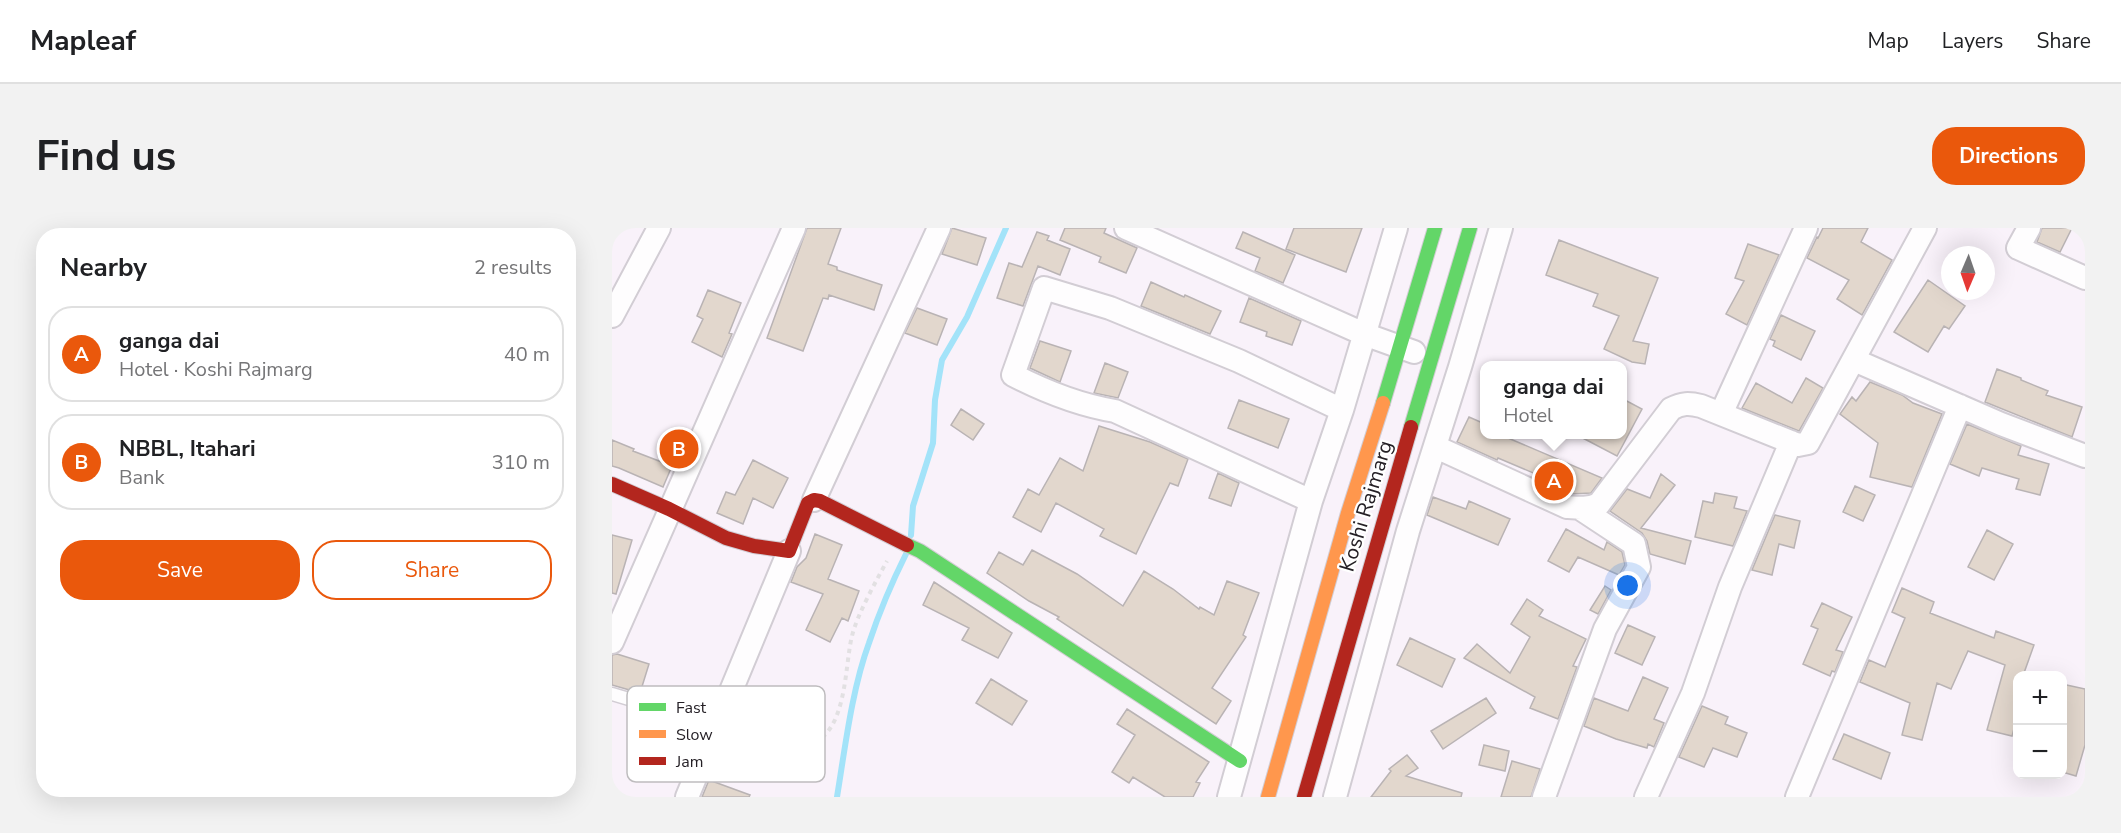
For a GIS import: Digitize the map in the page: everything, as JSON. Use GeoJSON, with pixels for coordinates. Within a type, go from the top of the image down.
{"type":"FeatureCollection","features":[{"type":"Feature","properties":{"kind":"main road","name":"Koshi Rajmarg"},"geometry":{"type":"LineString","coordinates":[[1269,797],[1348,513],[1434,228]]}},
{"type":"Feature","properties":{"kind":"main road","name":"Koshi Rajmarg"},"geometry":{"type":"LineString","coordinates":[[1304,797],[1470,228]]}},
{"type":"Feature","properties":{"kind":"main road"},"geometry":{"type":"LineString","coordinates":[[612,484],[669,509],[726,538],[754,546],[789,551],[808,503],[820,501],[920,550],[1240,761]]}},
{"type":"Feature","properties":{"kind":"street"},"geometry":{"type":"LineString","coordinates":[[612,316],[659,228]]}},
{"type":"Feature","properties":{"kind":"street"},"geometry":{"type":"LineString","coordinates":[[612,642],[794,228]]}},
{"type":"Feature","properties":{"kind":"street"},"geometry":{"type":"LineString","coordinates":[[813,501],[939,228]]}},
{"type":"Feature","properties":{"kind":"street"},"geometry":{"type":"LineString","coordinates":[[1126,228],[1364,334],[1460,367]]}},
{"type":"Feature","properties":{"kind":"street"},"geometry":{"type":"LineString","coordinates":[[1231,797],[1311,501],[1342,410],[1396,228]]}},
{"type":"Feature","properties":{"kind":"street"},"geometry":{"type":"LineString","coordinates":[[1335,797],[1408,531],[1436,447],[1501,228]]}},
{"type":"Feature","properties":{"kind":"street"},"geometry":{"type":"LineString","coordinates":[[1721,414],[1806,228]]}},
{"type":"Feature","properties":{"kind":"street"},"geometry":{"type":"LineString","coordinates":[[1436,447],[1567,507],[1581,509],[1599,504],[1671,409],[1680,404],[1689,403],[1791,442],[1808,443],[1925,228]]}},
{"type":"Feature","properties":{"kind":"street"},"geometry":{"type":"LineString","coordinates":[[2029,228],[2018,248],[2085,278]]}},
{"type":"Feature","properties":{"kind":"street"},"geometry":{"type":"LineString","coordinates":[[1311,501],[1115,411],[1091,408],[1043,390],[1013,375],[1044,288],[1110,308],[1239,361],[1342,410]]}},
{"type":"Feature","properties":{"kind":"street"},"geometry":{"type":"LineString","coordinates":[[1854,360],[2085,456]]}},
{"type":"Feature","properties":{"kind":"street"},"geometry":{"type":"LineString","coordinates":[[1797,797],[1960,406]]}},
{"type":"Feature","properties":{"kind":"street"},"geometry":{"type":"LineString","coordinates":[[1646,797],[1693,693],[1730,587],[1791,442]]}},
{"type":"Feature","properties":{"kind":"street"},"geometry":{"type":"LineString","coordinates":[[1544,797],[1605,629],[1639,567],[1634,544],[1581,509]]}},
{"type":"Feature","properties":{"kind":"street"},"geometry":{"type":"LineString","coordinates":[[732,686],[789,551]]}},
{"type":"Feature","properties":{"kind":"street"},"geometry":{"type":"LineString","coordinates":[[687,797],[693,782]]}},
{"type":"Feature","properties":{"kind":"lane"},"geometry":{"type":"LineString","coordinates":[[612,694],[627,698]]}},
{"type":"Feature","properties":{"kind":"path"},"geometry":{"type":"LineString","coordinates":[[825,734],[833,726],[842,697],[852,635],[898,539]]}},
{"type":"Feature","properties":{"kind":"building"},"geometry":{"type":"Polygon","coordinates":[[[807,228],[841,228],[828,264],[837,267],[837,270],[882,285],[874,310],[829,295],[828,299],[823,298],[803,351],[767,338],[807,228]]]}},
{"type":"Feature","properties":{"kind":"building"},"geometry":{"type":"Polygon","coordinates":[[[952,228],[986,238],[977,265],[942,254],[952,228]]]}},
{"type":"Feature","properties":{"kind":"building"},"geometry":{"type":"Polygon","coordinates":[[[1065,228],[1106,228],[1104,233],[1137,248],[1126,273],[1099,262],[1101,257],[1060,240],[1065,228]]]}},
{"type":"Feature","properties":{"kind":"building"},"geometry":{"type":"Polygon","coordinates":[[[1294,228],[1362,228],[1346,272],[1286,249],[1294,228]]]}},
{"type":"Feature","properties":{"kind":"building"},"geometry":{"type":"Polygon","coordinates":[[[1823,228],[1868,228],[1861,242],[1892,260],[1862,315],[1837,299],[1849,280],[1807,258],[1823,228]]]}},
{"type":"Feature","properties":{"kind":"building"},"geometry":{"type":"Polygon","coordinates":[[[2042,228],[2072,228],[2060,252],[2037,242],[2042,228]]]}},
{"type":"Feature","properties":{"kind":"building"},"geometry":{"type":"Polygon","coordinates":[[[1037,232],[1049,236],[1047,240],[1070,249],[1060,275],[1038,266],[1023,306],[997,298],[1009,263],[1022,267],[1037,232]]]}},
{"type":"Feature","properties":{"kind":"building"},"geometry":{"type":"Polygon","coordinates":[[[1243,232],[1295,255],[1283,283],[1255,271],[1260,258],[1236,248],[1243,232]]]}},
{"type":"Feature","properties":{"kind":"building"},"geometry":{"type":"Polygon","coordinates":[[[1559,240],[1658,278],[1633,341],[1649,344],[1645,364],[1632,362],[1604,349],[1619,316],[1593,306],[1598,294],[1546,275],[1559,240]]]}},
{"type":"Feature","properties":{"kind":"building"},"geometry":{"type":"Polygon","coordinates":[[[1748,244],[1779,255],[1747,325],[1726,314],[1744,281],[1735,278],[1748,244]]]}},
{"type":"Feature","properties":{"kind":"building"},"geometry":{"type":"Polygon","coordinates":[[[1928,280],[1941,289],[1941,300],[1956,300],[1965,306],[1949,329],[1944,326],[1928,352],[1894,332],[1928,280]]]}},
{"type":"Feature","properties":{"kind":"building"},"geometry":{"type":"Polygon","coordinates":[[[1151,282],[1221,311],[1210,334],[1141,306],[1151,282]]]}},
{"type":"Feature","properties":{"kind":"building"},"geometry":{"type":"Polygon","coordinates":[[[708,290],[741,303],[722,357],[692,342],[703,319],[697,316],[708,290]]]}},
{"type":"Feature","properties":{"kind":"building"},"geometry":{"type":"Polygon","coordinates":[[[1249,298],[1301,321],[1292,345],[1266,336],[1267,332],[1240,322],[1249,298]]]}},
{"type":"Feature","properties":{"kind":"building"},"geometry":{"type":"Polygon","coordinates":[[[917,308],[947,319],[937,345],[905,333],[917,308]]]}},
{"type":"Feature","properties":{"kind":"building"},"geometry":{"type":"Polygon","coordinates":[[[1781,315],[1815,331],[1801,360],[1773,346],[1775,341],[1770,339],[1781,315]]]}},
{"type":"Feature","properties":{"kind":"building"},"geometry":{"type":"Polygon","coordinates":[[[1040,341],[1071,351],[1060,382],[1030,368],[1040,341]]]}},
{"type":"Feature","properties":{"kind":"building"},"geometry":{"type":"Polygon","coordinates":[[[1105,363],[1128,372],[1118,398],[1094,393],[1105,363]]]}},
{"type":"Feature","properties":{"kind":"building"},"geometry":{"type":"Polygon","coordinates":[[[1997,369],[2048,391],[2046,395],[2082,407],[2072,437],[1985,402],[1997,369]]]}},
{"type":"Feature","properties":{"kind":"building"},"geometry":{"type":"Polygon","coordinates":[[[1806,378],[1823,388],[1799,431],[1742,408],[1756,383],[1792,403],[1806,378]]]}},
{"type":"Feature","properties":{"kind":"building"},"geometry":{"type":"Polygon","coordinates":[[[1870,382],[1942,414],[1912,487],[1870,477],[1878,443],[1840,414],[1852,397],[1856,401],[1870,382]]]}},
{"type":"Feature","properties":{"kind":"building"},"geometry":{"type":"Polygon","coordinates":[[[1239,400],[1289,419],[1278,448],[1228,428],[1239,400]]]}},
{"type":"Feature","properties":{"kind":"building"},"geometry":{"type":"Polygon","coordinates":[[[1627,401],[1642,409],[1627,437],[1627,401]]]}},
{"type":"Feature","properties":{"kind":"building"},"geometry":{"type":"Polygon","coordinates":[[[961,409],[984,424],[973,440],[951,425],[961,409]]]}},
{"type":"Feature","properties":{"kind":"building"},"geometry":{"type":"Polygon","coordinates":[[[1469,417],[1480,422],[1480,439],[1510,439],[1602,478],[1591,493],[1570,494],[1548,483],[1550,480],[1457,442],[1469,417]]]}},
{"type":"Feature","properties":{"kind":"building"},"geometry":{"type":"Polygon","coordinates":[[[1967,424],[2021,446],[2018,455],[2049,464],[2040,495],[2016,489],[2019,479],[1982,468],[1979,476],[1950,464],[1967,424]]]}},
{"type":"Feature","properties":{"kind":"building"},"geometry":{"type":"Polygon","coordinates":[[[1099,426],[1150,442],[1188,459],[1178,486],[1170,483],[1136,554],[1100,536],[1104,529],[1056,503],[1041,532],[1013,517],[1028,489],[1039,495],[1060,458],[1083,471],[1099,426]]]}},
{"type":"Feature","properties":{"kind":"building"},"geometry":{"type":"Polygon","coordinates":[[[1585,439],[1626,439],[1617,456],[1585,439]]]}},
{"type":"Feature","properties":{"kind":"building"},"geometry":{"type":"Polygon","coordinates":[[[612,440],[672,466],[663,487],[612,466],[612,440]]]}},
{"type":"Feature","properties":{"kind":"building"},"geometry":{"type":"Polygon","coordinates":[[[753,460],[788,478],[773,508],[753,498],[743,524],[717,513],[726,492],[735,495],[753,460]]]}},
{"type":"Feature","properties":{"kind":"building"},"geometry":{"type":"Polygon","coordinates":[[[1218,473],[1239,483],[1231,506],[1209,498],[1218,473]]]}},
{"type":"Feature","properties":{"kind":"building"},"geometry":{"type":"Polygon","coordinates":[[[1661,474],[1675,485],[1641,528],[1691,541],[1685,564],[1650,554],[1647,541],[1642,533],[1610,511],[1627,489],[1650,498],[1661,474]]]}},
{"type":"Feature","properties":{"kind":"building"},"geometry":{"type":"Polygon","coordinates":[[[1855,486],[1875,495],[1863,521],[1843,512],[1855,486]]]}},
{"type":"Feature","properties":{"kind":"building"},"geometry":{"type":"Polygon","coordinates":[[[1715,493],[1737,497],[1734,508],[1747,511],[1733,546],[1695,537],[1703,501],[1713,503],[1715,493]]]}},
{"type":"Feature","properties":{"kind":"building"},"geometry":{"type":"Polygon","coordinates":[[[1433,497],[1466,509],[1469,501],[1510,519],[1498,545],[1427,515],[1433,497]]]}},
{"type":"Feature","properties":{"kind":"building"},"geometry":{"type":"Polygon","coordinates":[[[1775,515],[1800,521],[1794,548],[1779,544],[1772,575],[1752,570],[1775,515]]]}},
{"type":"Feature","properties":{"kind":"building"},"geometry":{"type":"Polygon","coordinates":[[[1566,529],[1604,550],[1607,542],[1622,552],[1625,565],[1619,575],[1578,557],[1569,572],[1548,561],[1566,529]]]}},
{"type":"Feature","properties":{"kind":"building"},"geometry":{"type":"Polygon","coordinates":[[[1987,530],[2013,544],[1994,580],[1968,567],[1987,530]]]}},
{"type":"Feature","properties":{"kind":"building"},"geometry":{"type":"Polygon","coordinates":[[[815,534],[842,545],[828,579],[859,591],[848,621],[842,618],[830,642],[806,630],[823,594],[791,582],[797,567],[806,558],[815,534]]]}},
{"type":"Feature","properties":{"kind":"building"},"geometry":{"type":"Polygon","coordinates":[[[612,535],[632,540],[616,594],[612,593],[612,535]]]}},
{"type":"Feature","properties":{"kind":"building"},"geometry":{"type":"Polygon","coordinates":[[[1032,550],[1077,574],[1123,606],[1144,571],[1199,609],[1200,607],[1214,615],[1227,581],[1259,593],[1243,635],[1246,637],[1212,688],[1231,701],[1216,724],[1057,619],[1059,617],[1029,601],[987,573],[999,552],[1023,565],[1032,550]]]}},
{"type":"Feature","properties":{"kind":"building"},"geometry":{"type":"Polygon","coordinates":[[[934,582],[1012,633],[998,658],[962,640],[969,628],[923,605],[934,582]]]}},
{"type":"Feature","properties":{"kind":"building"},"geometry":{"type":"Polygon","coordinates":[[[1605,586],[1611,590],[1598,614],[1590,610],[1605,586]]]}},
{"type":"Feature","properties":{"kind":"building"},"geometry":{"type":"Polygon","coordinates":[[[1902,588],[1934,602],[1930,613],[1994,638],[1996,631],[2034,645],[2025,671],[2013,671],[2012,736],[1987,730],[2005,665],[1968,651],[1951,689],[1937,683],[1922,740],[1902,735],[1910,703],[1860,682],[1869,660],[1885,667],[1905,618],[1892,612],[1902,588]]]}},
{"type":"Feature","properties":{"kind":"building"},"geometry":{"type":"Polygon","coordinates":[[[1527,599],[1543,610],[1539,616],[1586,639],[1573,666],[1577,667],[1558,719],[1530,708],[1535,697],[1464,658],[1477,644],[1510,673],[1530,637],[1511,624],[1527,599]]]}},
{"type":"Feature","properties":{"kind":"building"},"geometry":{"type":"Polygon","coordinates":[[[1822,603],[1852,617],[1836,650],[1843,652],[1835,672],[1832,671],[1830,676],[1803,664],[1818,629],[1811,626],[1822,603]]]}},
{"type":"Feature","properties":{"kind":"building"},"geometry":{"type":"Polygon","coordinates":[[[1628,625],[1655,637],[1642,665],[1615,653],[1628,625]]]}},
{"type":"Feature","properties":{"kind":"building"},"geometry":{"type":"Polygon","coordinates":[[[1410,638],[1455,659],[1442,687],[1397,665],[1410,638]]]}},
{"type":"Feature","properties":{"kind":"building"},"geometry":{"type":"Polygon","coordinates":[[[617,654],[649,664],[642,686],[627,686],[627,689],[612,685],[612,655],[617,654]]]}},
{"type":"Feature","properties":{"kind":"building"},"geometry":{"type":"Polygon","coordinates":[[[1643,677],[1668,688],[1654,719],[1664,723],[1654,747],[1648,744],[1647,748],[1616,739],[1584,726],[1594,698],[1628,711],[1643,677]]]}},
{"type":"Feature","properties":{"kind":"building"},"geometry":{"type":"Polygon","coordinates":[[[991,679],[1027,701],[1012,725],[976,703],[991,679]]]}},
{"type":"Feature","properties":{"kind":"building"},"geometry":{"type":"Polygon","coordinates":[[[2067,685],[2085,689],[2085,745],[2076,776],[2067,773],[2067,685]]]}},
{"type":"Feature","properties":{"kind":"building"},"geometry":{"type":"Polygon","coordinates":[[[1486,698],[1496,713],[1443,749],[1431,731],[1486,698]]]}},
{"type":"Feature","properties":{"kind":"building"},"geometry":{"type":"Polygon","coordinates":[[[1702,706],[1728,717],[1725,724],[1747,733],[1737,757],[1713,748],[1704,767],[1679,757],[1702,706]]]}},
{"type":"Feature","properties":{"kind":"building"},"geometry":{"type":"Polygon","coordinates":[[[1127,709],[1209,762],[1196,782],[1200,783],[1193,797],[1165,797],[1133,777],[1129,783],[1112,772],[1135,735],[1117,724],[1127,709]]]}},
{"type":"Feature","properties":{"kind":"building"},"geometry":{"type":"Polygon","coordinates":[[[1844,734],[1890,753],[1881,779],[1833,759],[1844,734]]]}},
{"type":"Feature","properties":{"kind":"building"},"geometry":{"type":"Polygon","coordinates":[[[1484,745],[1509,751],[1505,771],[1479,765],[1484,745]]]}},
{"type":"Feature","properties":{"kind":"building"},"geometry":{"type":"Polygon","coordinates":[[[1407,755],[1418,768],[1406,776],[1462,793],[1461,797],[1371,797],[1391,771],[1389,769],[1407,755]]]}},
{"type":"Feature","properties":{"kind":"building"},"geometry":{"type":"Polygon","coordinates":[[[1512,761],[1540,769],[1531,797],[1501,797],[1512,761]]]}},
{"type":"Feature","properties":{"kind":"building"},"geometry":{"type":"Polygon","coordinates":[[[708,782],[714,782],[750,795],[749,797],[702,797],[708,782]]]}},
{"type":"Feature","properties":{"kind":"waterway"},"geometry":{"type":"LineString","coordinates":[[911,535],[913,506],[933,443],[935,400],[942,360],[967,317],[1006,228]]}},
{"type":"Feature","properties":{"kind":"waterway"},"geometry":{"type":"LineString","coordinates":[[837,797],[850,719],[863,661],[881,609],[906,554]]}},
{"type":"Feature","properties":{"kind":"traffic: fast"},"geometry":{"type":"LineString","coordinates":[[1383,403],[1435,228]]}},
{"type":"Feature","properties":{"kind":"traffic: fast"},"geometry":{"type":"LineString","coordinates":[[1411,427],[1470,228]]}},
{"type":"Feature","properties":{"kind":"traffic: fast"},"geometry":{"type":"LineString","coordinates":[[907,545],[920,551],[1240,761]]}},
{"type":"Feature","properties":{"kind":"traffic: slow"},"geometry":{"type":"LineString","coordinates":[[1268,797],[1348,513],[1383,403]]}},
{"type":"Feature","properties":{"kind":"traffic: jam"},"geometry":{"type":"LineString","coordinates":[[1304,797],[1411,427]]}},
{"type":"Feature","properties":{"kind":"traffic: jam"},"geometry":{"type":"LineString","coordinates":[[612,484],[669,509],[726,538],[754,546],[789,551],[808,503],[814,500],[907,545]]}},
{"type":"Feature","properties":{"kind":"place","name":"NBBL, Itahari"},"geometry":{"type":"Point","coordinates":[679,449]}},
{"type":"Feature","properties":{"kind":"place","name":"ganga dai"},"geometry":{"type":"Point","coordinates":[1554,481]}}]}
